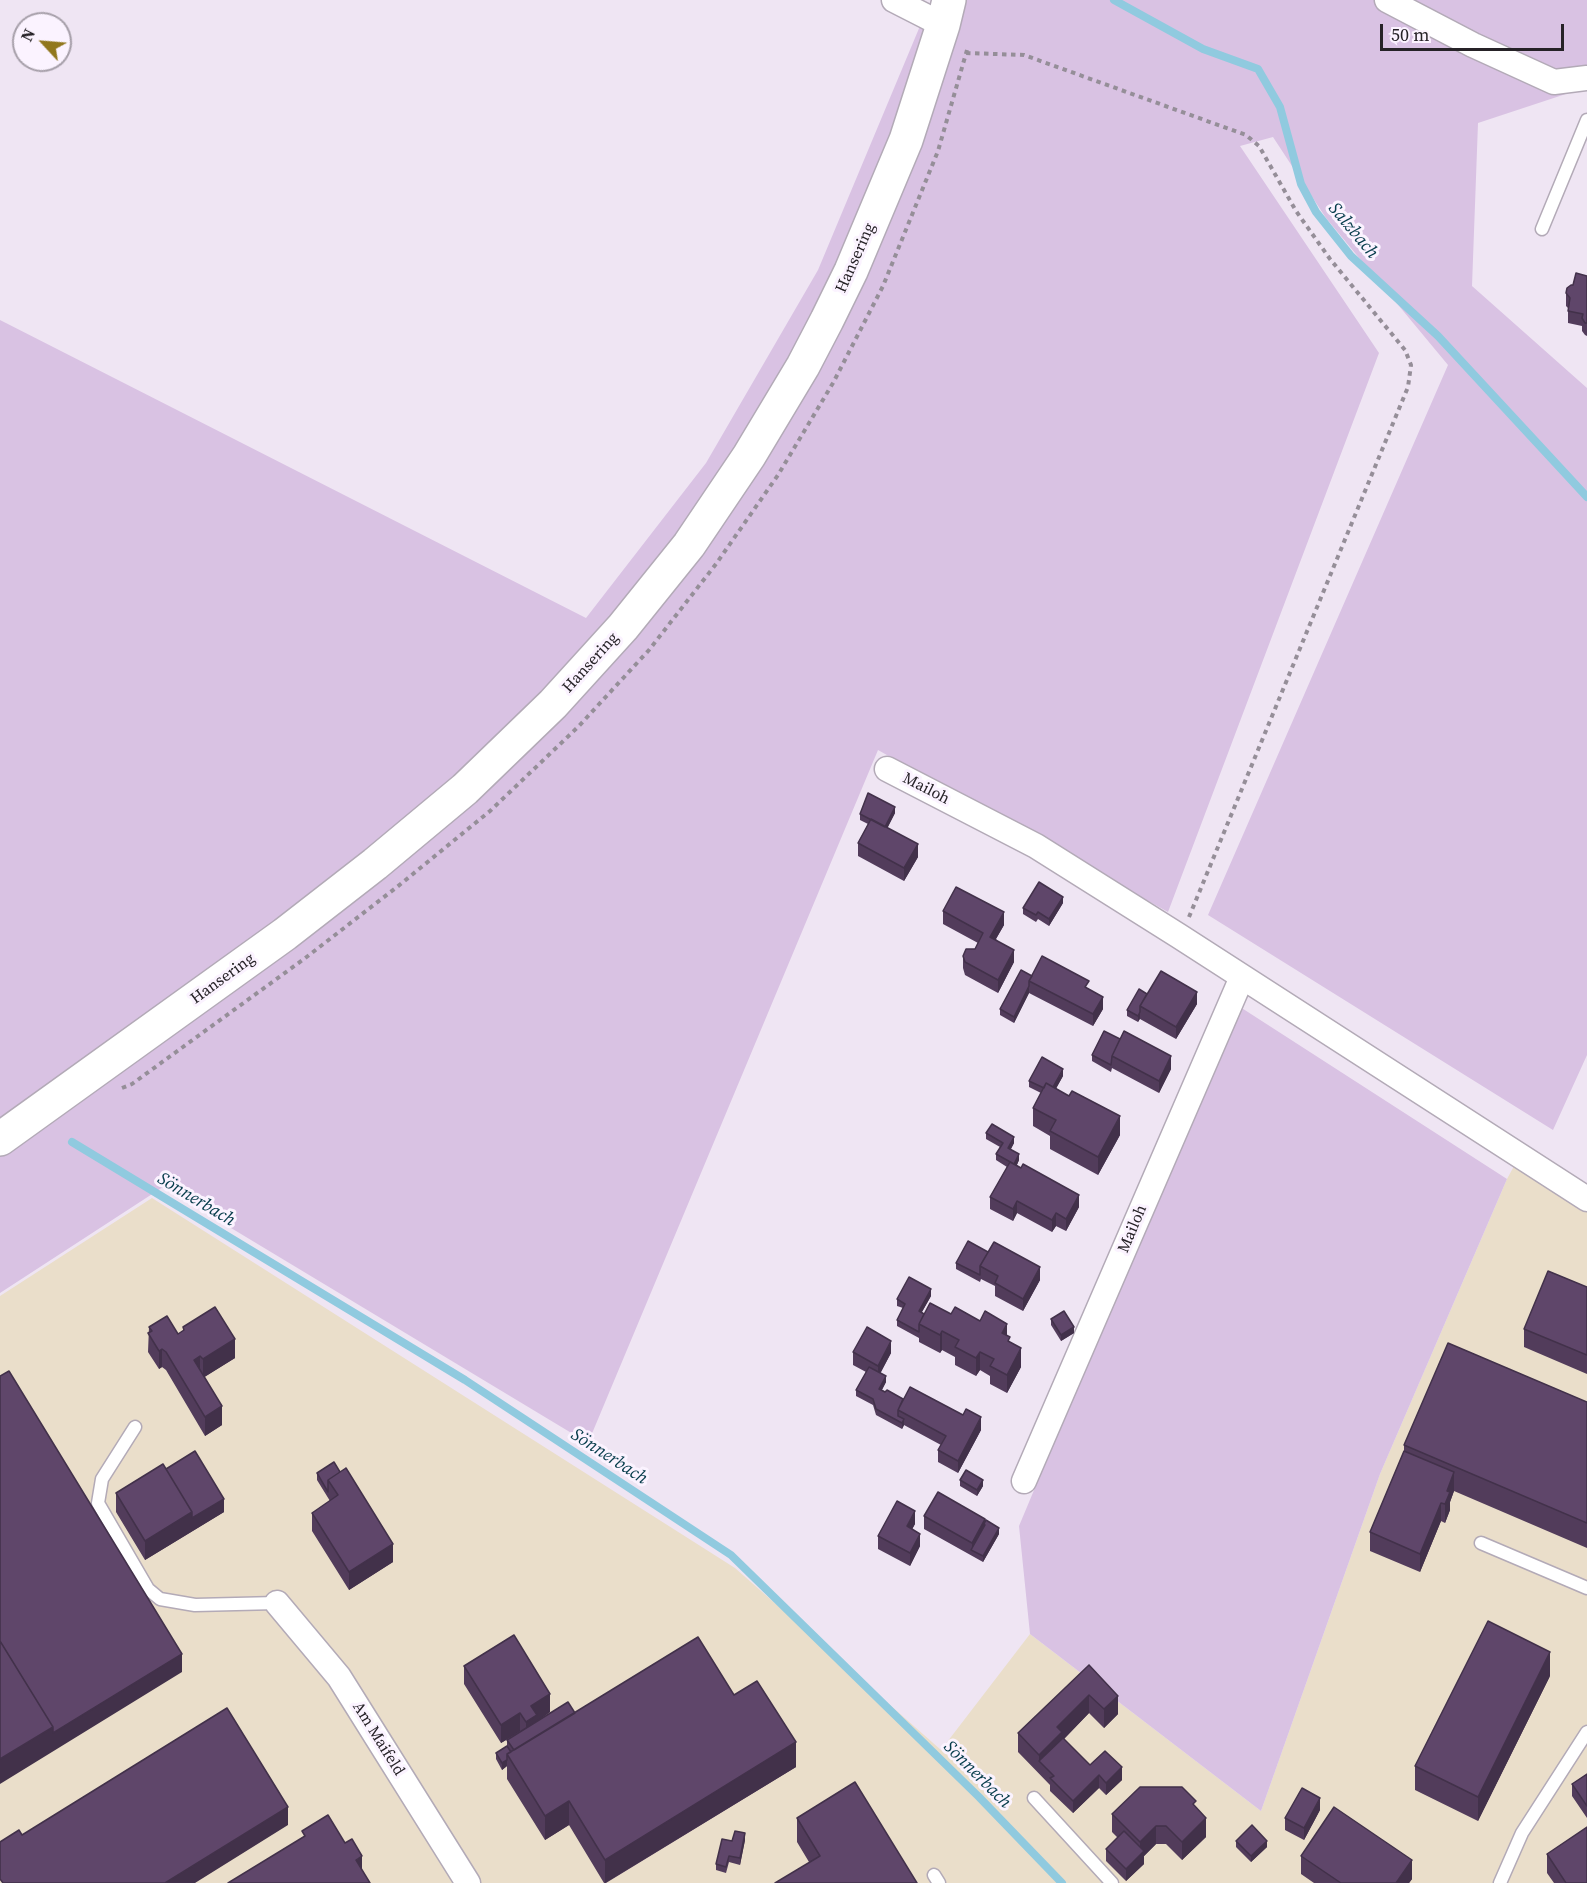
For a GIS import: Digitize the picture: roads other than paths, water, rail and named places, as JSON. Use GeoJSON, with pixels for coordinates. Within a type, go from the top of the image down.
{"type":"FeatureCollection","features":[{"type":"Feature","properties":{"kind":"street"},"geometry":{"type":"LineString","coordinates":[[894,0],[946,12]]}},
{"type":"Feature","properties":{"kind":"street"},"geometry":{"type":"LineString","coordinates":[[1387,0],[1473,45],[1554,82],[1587,78]]}},
{"type":"Feature","properties":{"kind":"street","name":"Hansering"},"geometry":{"type":"LineString","coordinates":[[0,1139],[285,934],[384,857],[465,789],[553,704],[623,627],[689,544],[743,466],[813,348],[851,271],[906,140],[946,12]]}},
{"type":"Feature","properties":{"kind":"street","name":"Mailoh"},"geometry":{"type":"LineString","coordinates":[[887,769],[1036,846],[1587,1199]]}},
{"type":"Feature","properties":{"kind":"street","name":"Mailoh"},"geometry":{"type":"LineString","coordinates":[[1024,1481],[1242,977]]}},
{"type":"Feature","properties":{"kind":"street","name":"Am Maifeld"},"geometry":{"type":"LineString","coordinates":[[277,1603],[339,1677],[468,1883]]}},
{"type":"Feature","properties":{"kind":"lane"},"geometry":{"type":"LineString","coordinates":[[1542,229],[1581,154],[1587,120]]}},
{"type":"Feature","properties":{"kind":"lane"},"geometry":{"type":"LineString","coordinates":[[135,1427],[102,1479],[98,1503],[148,1589],[160,1599],[195,1605],[277,1603]]}},
{"type":"Feature","properties":{"kind":"lane"},"geometry":{"type":"LineString","coordinates":[[1481,1543],[1587,1588]]}},
{"type":"Feature","properties":{"kind":"lane"},"geometry":{"type":"LineString","coordinates":[[1500,1883],[1522,1833],[1587,1732]]}},
{"type":"Feature","properties":{"kind":"lane"},"geometry":{"type":"LineString","coordinates":[[1034,1798],[1112,1883]]}},
{"type":"Feature","properties":{"kind":"waterway","name":"Salzbach"},"geometry":{"type":"LineString","coordinates":[[1114,0],[1203,49],[1258,69],[1280,107],[1301,184],[1316,212],[1351,256],[1438,336],[1587,497]]}},
{"type":"Feature","properties":{"kind":"waterway","name":"Sönnerbach"},"geometry":{"type":"LineString","coordinates":[[72,1142],[465,1380],[731,1555],[979,1797],[1062,1883]]}}]}
